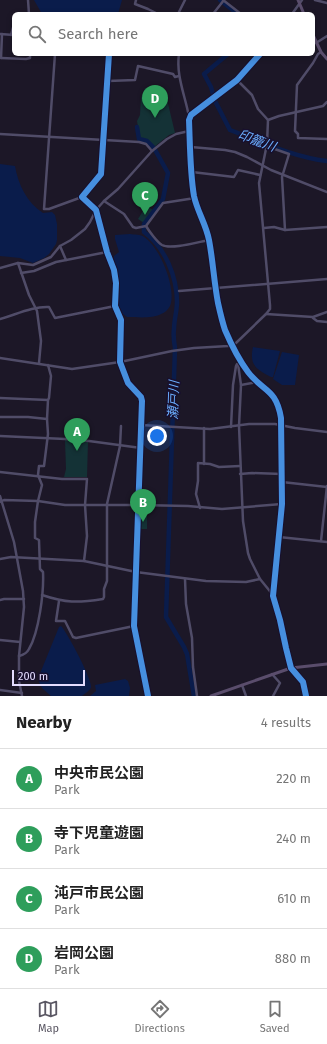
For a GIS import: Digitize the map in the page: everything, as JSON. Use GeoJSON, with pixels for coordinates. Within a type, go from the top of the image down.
{"type":"FeatureCollection","features":[{"type":"Feature","properties":{"kind":"main road"},"geometry":{"type":"LineString","coordinates":[[300,1],[303,12]]}},
{"type":"Feature","properties":{"kind":"main road"},"geometry":{"type":"LineString","coordinates":[[316,43],[327,59]]}},
{"type":"Feature","properties":{"kind":"main road"},"geometry":{"type":"LineString","coordinates":[[211,696],[291,668],[327,664]]}},
{"type":"Feature","properties":{"kind":"street"},"geometry":{"type":"LineString","coordinates":[[28,0],[29,12]]}},
{"type":"Feature","properties":{"kind":"street"},"geometry":{"type":"LineString","coordinates":[[136,0],[135,4],[154,12]]}},
{"type":"Feature","properties":{"kind":"street"},"geometry":{"type":"LineString","coordinates":[[179,12],[185,0]]}},
{"type":"Feature","properties":{"kind":"street"},"geometry":{"type":"LineString","coordinates":[[215,12],[224,0],[239,12]]}},
{"type":"Feature","properties":{"kind":"street"},"geometry":{"type":"LineString","coordinates":[[315,0],[327,3]]}},
{"type":"Feature","properties":{"kind":"street"},"geometry":{"type":"LineString","coordinates":[[293,12],[300,1]]}},
{"type":"Feature","properties":{"kind":"street"},"geometry":{"type":"LineString","coordinates":[[12,35],[1,34],[0,58],[26,60],[30,58],[30,56]]}},
{"type":"Feature","properties":{"kind":"street"},"geometry":{"type":"LineString","coordinates":[[316,43],[327,36]]}},
{"type":"Feature","properties":{"kind":"street"},"geometry":{"type":"LineString","coordinates":[[321,52],[297,84],[295,131],[298,134],[298,138],[327,139]]}},
{"type":"Feature","properties":{"kind":"street"},"geometry":{"type":"LineString","coordinates":[[55,56],[44,209],[48,209],[82,197],[101,174],[109,56]]}},
{"type":"Feature","properties":{"kind":"street"},"geometry":{"type":"LineString","coordinates":[[179,56],[179,76],[188,112],[191,114]]}},
{"type":"Feature","properties":{"kind":"street"},"geometry":{"type":"LineString","coordinates":[[258,56],[237,80],[191,114],[189,120],[189,131],[194,198],[209,240],[224,328],[240,361],[249,374],[270,392],[280,408],[282,504],[273,596]]}},
{"type":"Feature","properties":{"kind":"street"},"geometry":{"type":"LineString","coordinates":[[108,82],[135,80],[138,66],[173,74],[175,77],[179,76]]}},
{"type":"Feature","properties":{"kind":"street"},"geometry":{"type":"LineString","coordinates":[[0,358],[48,364],[72,369],[120,362],[178,350],[233,345],[266,314],[270,309],[264,228],[258,183],[266,146],[268,120],[258,109],[252,95],[237,80]]}},
{"type":"Feature","properties":{"kind":"street"},"geometry":{"type":"LineString","coordinates":[[268,120],[323,106],[327,102]]}},
{"type":"Feature","properties":{"kind":"street"},"geometry":{"type":"LineString","coordinates":[[0,268],[18,264],[33,266],[51,257],[60,246],[71,240],[85,229],[96,210],[104,201],[118,190],[152,151],[171,137],[189,131]]}},
{"type":"Feature","properties":{"kind":"street"},"geometry":{"type":"LineString","coordinates":[[0,134],[139,142],[146,144],[152,151]]}},
{"type":"Feature","properties":{"kind":"street"},"geometry":{"type":"LineString","coordinates":[[266,146],[289,154],[283,175],[285,230]]}},
{"type":"Feature","properties":{"kind":"street"},"geometry":{"type":"LineString","coordinates":[[191,147],[235,152],[283,175],[327,192]]}},
{"type":"Feature","properties":{"kind":"street"},"geometry":{"type":"LineString","coordinates":[[192,172],[234,177],[238,170],[260,175]]}},
{"type":"Feature","properties":{"kind":"street"},"geometry":{"type":"LineString","coordinates":[[82,197],[96,210],[114,270],[116,283],[115,306],[121,320],[120,362],[128,383],[141,397],[141,448],[134,626],[148,696]]}},
{"type":"Feature","properties":{"kind":"street"},"geometry":{"type":"LineString","coordinates":[[104,201],[124,214],[133,227],[136,228],[146,226],[163,203],[194,198]]}},
{"type":"Feature","properties":{"kind":"street"},"geometry":{"type":"LineString","coordinates":[[146,226],[150,233],[162,245],[169,246],[209,240]]}},
{"type":"Feature","properties":{"kind":"street"},"geometry":{"type":"LineString","coordinates":[[264,228],[274,227],[285,230],[327,226]]}},
{"type":"Feature","properties":{"kind":"street"},"geometry":{"type":"LineString","coordinates":[[60,246],[66,260]]}},
{"type":"Feature","properties":{"kind":"street"},"geometry":{"type":"LineString","coordinates":[[21,273],[34,271],[51,263],[108,252]]}},
{"type":"Feature","properties":{"kind":"street"},"geometry":{"type":"LineString","coordinates":[[18,264],[28,295],[36,308],[41,341],[39,363]]}},
{"type":"Feature","properties":{"kind":"street"},"geometry":{"type":"LineString","coordinates":[[179,291],[327,279]]}},
{"type":"Feature","properties":{"kind":"street"},"geometry":{"type":"LineString","coordinates":[[0,319],[36,308],[49,307],[55,318],[115,306]]}},
{"type":"Feature","properties":{"kind":"street"},"geometry":{"type":"LineString","coordinates":[[266,314],[313,317],[327,312]]}},
{"type":"Feature","properties":{"kind":"street"},"geometry":{"type":"LineString","coordinates":[[313,317],[317,320],[327,322]]}},
{"type":"Feature","properties":{"kind":"street"},"geometry":{"type":"LineString","coordinates":[[231,427],[233,385],[236,366],[240,361]]}},
{"type":"Feature","properties":{"kind":"street"},"geometry":{"type":"LineString","coordinates":[[19,656],[29,650],[33,640],[44,586],[43,572],[40,569],[39,560],[39,540],[35,538],[35,531],[38,501],[42,485],[38,475],[39,466],[44,466],[47,438],[46,419],[51,376],[48,364]]}},
{"type":"Feature","properties":{"kind":"street"},"geometry":{"type":"LineString","coordinates":[[238,364],[241,385],[239,426],[240,474],[243,521],[248,553],[260,579],[273,596],[291,668],[303,682],[306,696]]}},
{"type":"Feature","properties":{"kind":"street"},"geometry":{"type":"LineString","coordinates":[[241,385],[258,382]]}},
{"type":"Feature","properties":{"kind":"street"},"geometry":{"type":"LineString","coordinates":[[0,398],[48,400]]}},
{"type":"Feature","properties":{"kind":"street"},"geometry":{"type":"LineString","coordinates":[[0,418],[28,417],[46,419]]}},
{"type":"Feature","properties":{"kind":"street"},"geometry":{"type":"LineString","coordinates":[[141,425],[204,428],[281,424],[295,428],[327,432]]}},
{"type":"Feature","properties":{"kind":"street"},"geometry":{"type":"LineString","coordinates":[[42,595],[59,601],[83,602],[103,599],[104,597],[107,565],[107,504],[120,446],[121,426]]}},
{"type":"Feature","properties":{"kind":"street"},"geometry":{"type":"LineString","coordinates":[[204,428],[204,464]]}},
{"type":"Feature","properties":{"kind":"street"},"geometry":{"type":"LineString","coordinates":[[0,436],[89,441],[141,448]]}},
{"type":"Feature","properties":{"kind":"street"},"geometry":{"type":"LineString","coordinates":[[200,508],[196,494],[198,463],[219,467],[240,466]]}},
{"type":"Feature","properties":{"kind":"street"},"geometry":{"type":"LineString","coordinates":[[0,472],[38,475],[62,479],[87,479],[84,504],[87,536],[84,561]]}},
{"type":"Feature","properties":{"kind":"street"},"geometry":{"type":"LineString","coordinates":[[240,474],[282,474]]}},
{"type":"Feature","properties":{"kind":"street"},"geometry":{"type":"LineString","coordinates":[[282,482],[327,487],[320,541]]}},
{"type":"Feature","properties":{"kind":"street"},"geometry":{"type":"LineString","coordinates":[[0,496],[18,558],[24,599],[19,656],[19,681],[22,694],[0,690]]}},
{"type":"Feature","properties":{"kind":"street"},"geometry":{"type":"LineString","coordinates":[[1,502],[4,500],[38,501],[65,504],[172,507],[188,506],[222,509],[282,504]]}},
{"type":"Feature","properties":{"kind":"street"},"geometry":{"type":"LineString","coordinates":[[279,537],[327,542]]}},
{"type":"Feature","properties":{"kind":"street"},"geometry":{"type":"LineString","coordinates":[[0,559],[18,558],[84,561],[136,572],[220,582],[246,582],[260,579]]}},
{"type":"Feature","properties":{"kind":"street"},"geometry":{"type":"LineString","coordinates":[[185,578],[186,604],[192,638],[193,667],[197,696]]}},
{"type":"Feature","properties":{"kind":"street"},"geometry":{"type":"LineString","coordinates":[[0,600],[24,599]]}},
{"type":"Feature","properties":{"kind":"street"},"geometry":{"type":"LineString","coordinates":[[59,601],[56,621],[65,621],[73,637],[76,638],[134,626]]}},
{"type":"Feature","properties":{"kind":"street"},"geometry":{"type":"LineString","coordinates":[[0,640],[20,642]]}},
{"type":"Feature","properties":{"kind":"street"},"geometry":{"type":"LineString","coordinates":[[272,674],[280,683],[273,696]]}},
{"type":"Feature","properties":{"kind":"street"},"geometry":{"type":"LineString","coordinates":[[242,685],[246,696]]}},
{"type":"Feature","properties":{"kind":"green space"},"geometry":{"type":"Polygon","coordinates":[[[145,88],[165,91],[175,133],[169,135],[154,147],[147,140],[140,138],[137,121],[140,115],[141,98],[145,88]]]}},
{"type":"Feature","properties":{"kind":"green space"},"geometry":{"type":"Polygon","coordinates":[[[144,204],[153,210],[144,223],[138,219],[143,211],[144,204]]]}},
{"type":"Feature","properties":{"kind":"green space"},"geometry":{"type":"Polygon","coordinates":[[[65,440],[88,442],[87,477],[64,477],[66,469],[65,440]]]}},
{"type":"Feature","properties":{"kind":"green space"},"geometry":{"type":"Polygon","coordinates":[[[140,515],[147,516],[147,529],[139,529],[140,515]]]}},
{"type":"Feature","properties":{"kind":"water"},"geometry":{"type":"Polygon","coordinates":[[[34,0],[122,0],[119,12],[41,12],[34,0]]]}},
{"type":"Feature","properties":{"kind":"water"},"geometry":{"type":"Polygon","coordinates":[[[0,164],[15,166],[18,180],[32,204],[43,213],[52,212],[55,215],[57,224],[56,244],[49,254],[33,263],[20,258],[0,256],[0,164]]]}},
{"type":"Feature","properties":{"kind":"water"},"geometry":{"type":"Polygon","coordinates":[[[130,234],[143,236],[150,242],[166,269],[172,299],[168,309],[157,316],[127,317],[123,314],[118,304],[119,280],[114,256],[119,252],[115,235],[130,234]]]}},
{"type":"Feature","properties":{"kind":"water"},"geometry":{"type":"Polygon","coordinates":[[[253,347],[280,351],[273,377],[255,366],[252,358],[253,347]]]}},
{"type":"Feature","properties":{"kind":"water"},"geometry":{"type":"Polygon","coordinates":[[[282,352],[299,355],[295,385],[282,385],[273,379],[282,352]]]}},
{"type":"Feature","properties":{"kind":"water"},"geometry":{"type":"Polygon","coordinates":[[[61,626],[79,656],[88,675],[91,687],[89,691],[82,696],[51,696],[42,688],[39,682],[39,676],[59,627],[61,626]]]}},
{"type":"Feature","properties":{"kind":"water"},"geometry":{"type":"Polygon","coordinates":[[[125,679],[128,681],[130,688],[129,696],[90,696],[96,691],[95,685],[125,679]]]}},
{"type":"Feature","properties":{"kind":"waterway","name":"印籠川"},"geometry":{"type":"LineString","coordinates":[[220,0],[235,12]]}},
{"type":"Feature","properties":{"kind":"waterway","name":"印籠川"},"geometry":{"type":"LineString","coordinates":[[226,56],[204,74],[211,87],[215,101],[230,130],[290,153],[327,161]]}},
{"type":"Feature","properties":{"kind":"waterway","name":"瀬戸川"},"geometry":{"type":"LineString","coordinates":[[137,127],[139,139],[147,141],[154,148],[168,173],[163,199],[144,224],[144,232],[164,254],[172,273],[176,292],[177,305],[174,322],[175,348],[166,617],[187,654],[194,696]]}},
{"type":"Feature","properties":{"kind":"cycle path"},"geometry":{"type":"LineString","coordinates":[[109,56],[101,174],[82,197],[96,210],[107,252],[114,270],[116,283],[115,306],[121,320],[120,362],[128,383],[141,397],[142,401],[134,626],[148,696]]}},
{"type":"Feature","properties":{"kind":"cycle path"},"geometry":{"type":"LineString","coordinates":[[258,56],[237,80],[191,115],[189,120],[191,168],[195,202],[206,228],[209,240],[218,303],[225,330],[241,362],[248,372],[268,391],[276,401],[279,408],[281,418],[282,504],[273,596],[291,668],[303,682],[306,696]]}},
{"type":"Feature","properties":{"kind":"place","name":"岩岡公園"},"geometry":{"type":"Point","coordinates":[155,118]}},
{"type":"Feature","properties":{"kind":"place","name":"沌戸市民公園"},"geometry":{"type":"Point","coordinates":[145,215]}},
{"type":"Feature","properties":{"kind":"place","name":"中央市民公園"},"geometry":{"type":"Point","coordinates":[77,451]}},
{"type":"Feature","properties":{"kind":"place","name":"寺下児童遊園"},"geometry":{"type":"Point","coordinates":[143,522]}}]}
